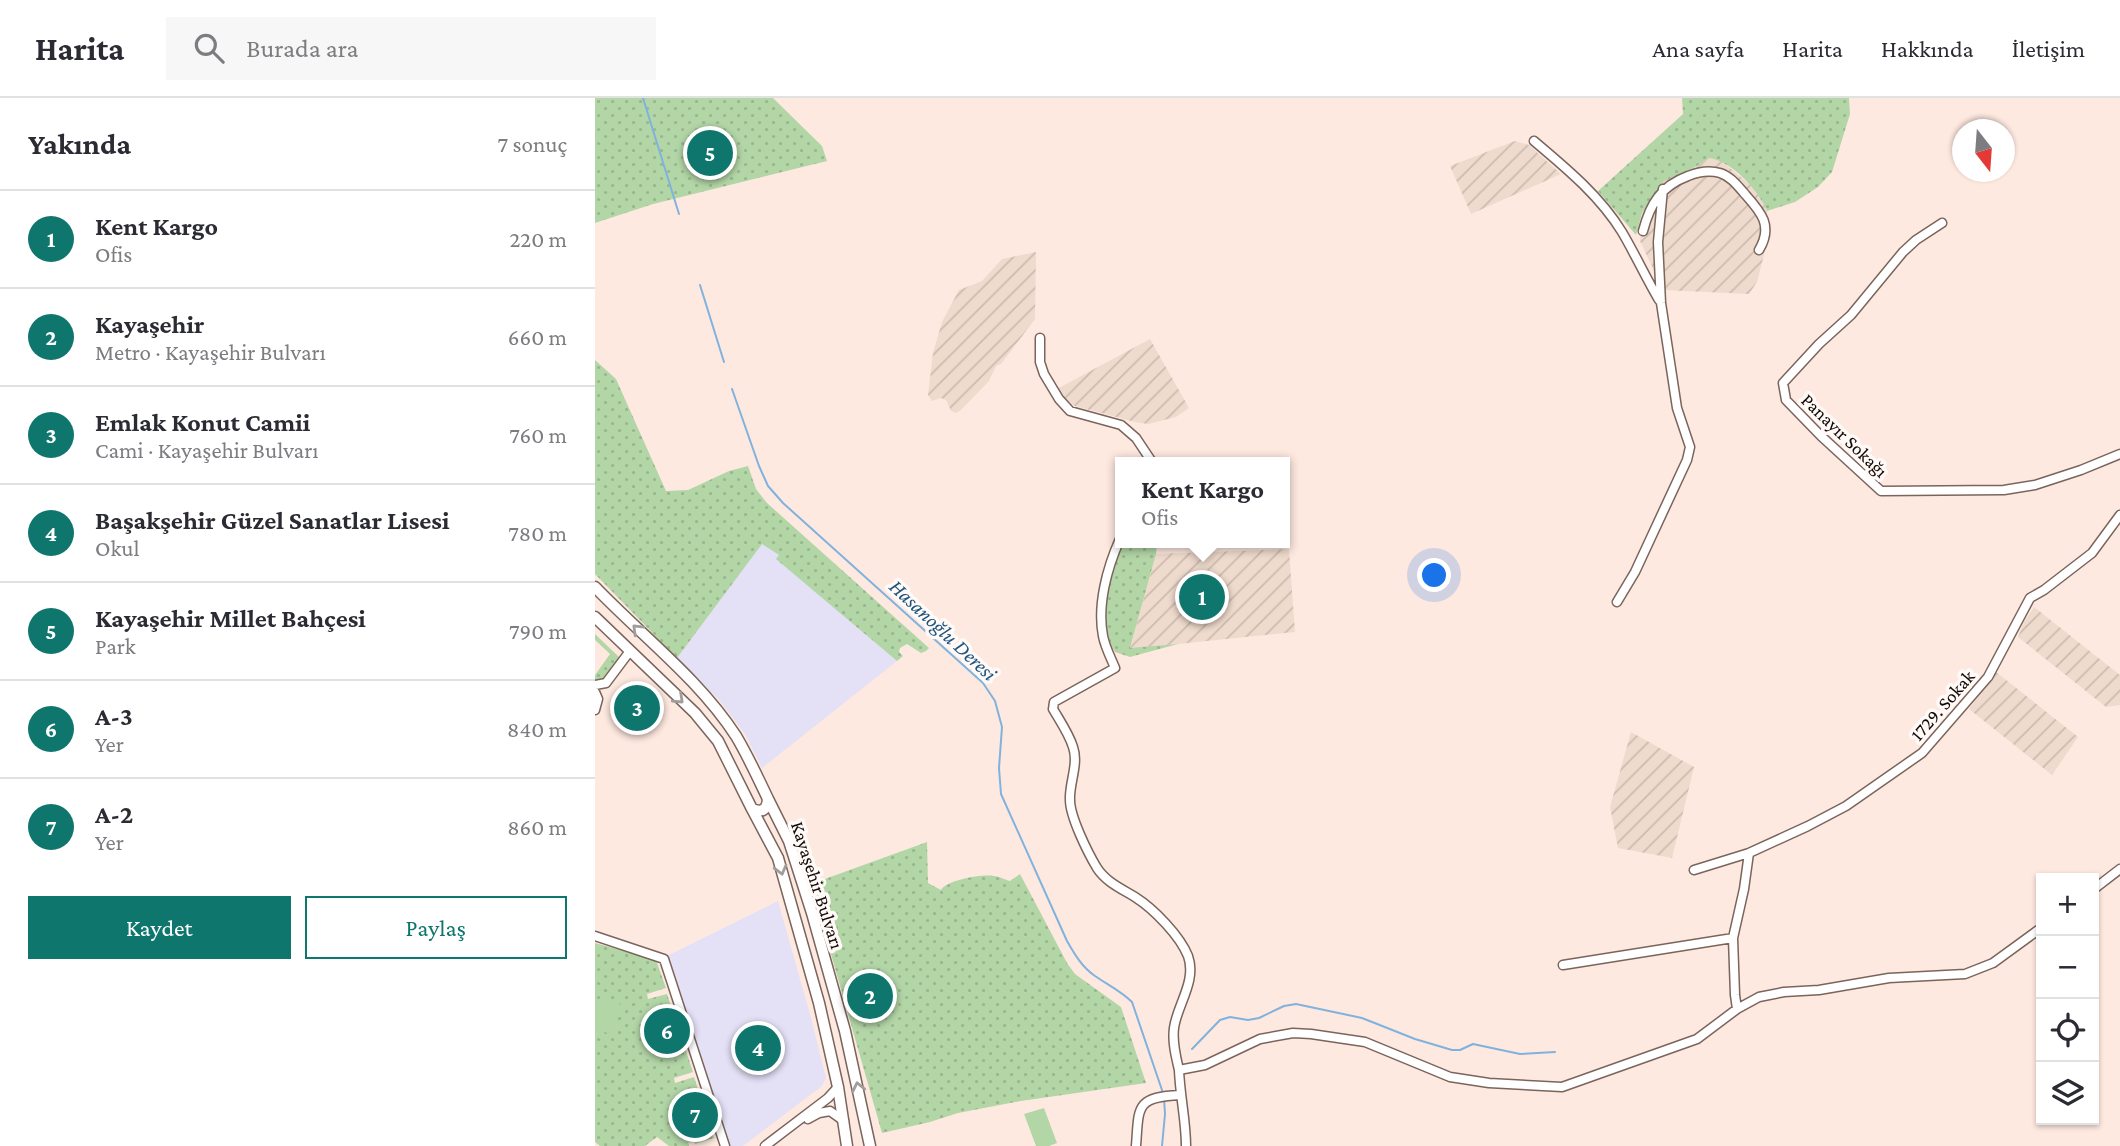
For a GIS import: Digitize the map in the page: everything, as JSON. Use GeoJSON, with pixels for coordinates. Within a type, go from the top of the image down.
{"type":"FeatureCollection","features":[{"type":"Feature","properties":{"kind":"main road","name":"Kayaşehir Bulvarı"},"geometry":{"type":"LineString","coordinates":[[595,587],[674,664],[737,737],[789,841],[845,1031],[870,1146]]}},
{"type":"Feature","properties":{"kind":"main road","name":"Kayaşehir Bulvarı"},"geometry":{"type":"LineString","coordinates":[[595,617],[695,713],[718,741],[778,858],[819,1003],[848,1146]]}},
{"type":"Feature","properties":{"kind":"main road","name":"Kayaşehir Bulvarı"},"geometry":{"type":"LineString","coordinates":[[752,809],[764,810],[768,799]]}},
{"type":"Feature","properties":{"kind":"street"},"geometry":{"type":"LineString","coordinates":[[1534,141],[1602,205],[1622,232],[1661,303]]}},
{"type":"Feature","properties":{"kind":"street"},"geometry":{"type":"LineString","coordinates":[[1643,231],[1651,206],[1663,189],[1695,173],[1718,172],[1728,176],[1761,214],[1765,233],[1759,250]]}},
{"type":"Feature","properties":{"kind":"street"},"geometry":{"type":"LineString","coordinates":[[1617,602],[1635,572],[1691,447],[1678,408],[1661,303],[1658,242],[1663,189]]}},
{"type":"Feature","properties":{"kind":"street","name":"Panayır Sokağı"},"geometry":{"type":"LineString","coordinates":[[1942,223],[1903,252],[1856,309],[1783,383],[1786,400],[1881,491],[2004,489],[2035,485],[2120,454]]}},
{"type":"Feature","properties":{"kind":"street"},"geometry":{"type":"LineString","coordinates":[[1040,338],[1040,362],[1044,374],[1059,399],[1070,411],[1121,425],[1136,438],[1149,457]]}},
{"type":"Feature","properties":{"kind":"street","name":"1729. Sokak"},"geometry":{"type":"LineString","coordinates":[[1694,870],[1749,853],[1846,806],[1922,753],[1988,677],[2030,598],[2092,553],[2120,515]]}},
{"type":"Feature","properties":{"kind":"street"},"geometry":{"type":"LineString","coordinates":[[1116,548],[1111,560],[1101,615],[1104,639],[1115,668],[1054,702],[1053,709],[1074,749],[1074,777],[1069,797],[1072,814],[1098,870],[1151,908],[1189,958],[1191,968],[1174,1029],[1179,1070],[1175,1095],[1186,1128],[1186,1146]]}},
{"type":"Feature","properties":{"kind":"street"},"geometry":{"type":"LineString","coordinates":[[595,685],[606,683],[630,652]]}},
{"type":"Feature","properties":{"kind":"street"},"geometry":{"type":"LineString","coordinates":[[595,692],[598,699],[595,710]]}},
{"type":"Feature","properties":{"kind":"street"},"geometry":{"type":"LineString","coordinates":[[1737,1009],[1733,938],[1749,853]]}},
{"type":"Feature","properties":{"kind":"street"},"geometry":{"type":"LineString","coordinates":[[2099,885],[2120,870]]}},
{"type":"Feature","properties":{"kind":"street"},"geometry":{"type":"LineString","coordinates":[[1179,1070],[1220,1059],[1261,1039],[1293,1033],[1364,1042],[1450,1077],[1489,1083],[1562,1087],[1697,1039],[1737,1009],[1759,997],[1889,978],[1965,974],[1993,963],[2036,932]]}},
{"type":"Feature","properties":{"kind":"street"},"geometry":{"type":"LineString","coordinates":[[595,936],[664,959],[725,1146]]}},
{"type":"Feature","properties":{"kind":"street"},"geometry":{"type":"LineString","coordinates":[[1563,965],[1733,938]]}},
{"type":"Feature","properties":{"kind":"street"},"geometry":{"type":"LineString","coordinates":[[765,1146],[828,1098],[838,1087]]}},
{"type":"Feature","properties":{"kind":"street"},"geometry":{"type":"LineString","coordinates":[[1136,1146],[1139,1108],[1154,1098],[1175,1095]]}},
{"type":"Feature","properties":{"kind":"street"},"geometry":{"type":"LineString","coordinates":[[772,1146],[819,1113],[830,1111],[844,1121]]}},
{"type":"Feature","properties":{"kind":"shaded area"},"geometry":{"type":"Polygon","coordinates":[[[1515,141],[1529,145],[1561,174],[1471,214],[1450,166],[1515,141]]]}},
{"type":"Feature","properties":{"kind":"shaded area"},"geometry":{"type":"Polygon","coordinates":[[[1709,158],[1719,159],[1753,187],[1762,198],[1767,211],[1766,247],[1757,282],[1749,294],[1663,290],[1640,241],[1642,213],[1664,180],[1709,158]]]}},
{"type":"Feature","properties":{"kind":"shaded area"},"geometry":{"type":"Polygon","coordinates":[[[1036,252],[1035,319],[1001,364],[996,366],[989,381],[961,410],[956,413],[951,411],[946,400],[941,398],[932,401],[928,395],[933,353],[942,322],[959,290],[982,281],[1002,259],[1036,252]]]}},
{"type":"Feature","properties":{"kind":"shaded area"},"geometry":{"type":"Polygon","coordinates":[[[1150,339],[1189,408],[1176,417],[1148,424],[1135,422],[1075,406],[1060,395],[1057,389],[1150,339]]]}},
{"type":"Feature","properties":{"kind":"shaded area"},"geometry":{"type":"Polygon","coordinates":[[[762,543],[779,555],[777,559],[897,661],[762,768],[745,734],[720,701],[677,658],[762,543]]]}},
{"type":"Feature","properties":{"kind":"shaded area"},"geometry":{"type":"Polygon","coordinates":[[[1289,549],[1295,632],[1130,649],[1156,554],[1289,549]]]}},
{"type":"Feature","properties":{"kind":"shaded area"},"geometry":{"type":"Polygon","coordinates":[[[2034,607],[2120,675],[2120,705],[2106,707],[2018,637],[2034,607]]]}},
{"type":"Feature","properties":{"kind":"shaded area"},"geometry":{"type":"Polygon","coordinates":[[[1996,672],[2078,737],[2052,775],[1969,709],[1996,672]]]}},
{"type":"Feature","properties":{"kind":"shaded area"},"geometry":{"type":"Polygon","coordinates":[[[1631,732],[1694,767],[1672,858],[1618,848],[1610,807],[1631,732]]]}},
{"type":"Feature","properties":{"kind":"shaded area"},"geometry":{"type":"Polygon","coordinates":[[[778,901],[826,1078],[822,1086],[743,1146],[729,1146],[667,956],[778,901]]]}},
{"type":"Feature","properties":{"kind":"green space"},"geometry":{"type":"Polygon","coordinates":[[[595,98],[773,98],[822,146],[827,161],[653,204],[595,223],[595,98]]]}},
{"type":"Feature","properties":{"kind":"green space"},"geometry":{"type":"Polygon","coordinates":[[[1682,98],[1849,98],[1850,114],[1832,172],[1818,187],[1795,202],[1767,211],[1744,178],[1727,165],[1709,158],[1664,181],[1642,213],[1636,235],[1598,191],[1683,114],[1682,98]]]}},
{"type":"Feature","properties":{"kind":"green space"},"geometry":{"type":"Polygon","coordinates":[[[595,360],[616,379],[666,491],[688,490],[729,471],[748,466],[756,489],[767,503],[929,648],[921,653],[907,644],[900,648],[899,652],[903,656],[897,661],[776,559],[779,555],[762,544],[677,658],[595,574],[595,360]]]}},
{"type":"Feature","properties":{"kind":"green space"},"geometry":{"type":"Polygon","coordinates":[[[1120,548],[1157,548],[1130,648],[1178,644],[1130,657],[1115,652],[1107,627],[1106,613],[1113,569],[1120,548]]]}},
{"type":"Feature","properties":{"kind":"green space"},"geometry":{"type":"Polygon","coordinates":[[[595,634],[619,657],[602,683],[595,681],[595,675],[610,654],[595,640],[595,634]]]}},
{"type":"Feature","properties":{"kind":"green space"},"geometry":{"type":"Polygon","coordinates":[[[927,842],[928,883],[941,890],[950,883],[965,878],[989,876],[1010,881],[1020,874],[1075,974],[1121,1007],[1146,1083],[1021,1101],[958,1113],[882,1133],[811,884],[927,842]]]}},
{"type":"Feature","properties":{"kind":"green space"},"geometry":{"type":"Polygon","coordinates":[[[595,943],[656,960],[666,988],[647,994],[648,999],[667,994],[693,1072],[674,1078],[675,1083],[694,1077],[714,1138],[695,1144],[694,1141],[688,1143],[689,1146],[669,1146],[657,1137],[645,1146],[600,1146],[595,1142],[595,943]]]}},
{"type":"Feature","properties":{"kind":"green space"},"geometry":{"type":"Polygon","coordinates":[[[603,999],[621,1004],[612,1034],[595,1030],[595,1000],[602,1002],[603,999]]]}},
{"type":"Feature","properties":{"kind":"green space"},"geometry":{"type":"Polygon","coordinates":[[[1044,1108],[1057,1143],[1036,1146],[1024,1114],[1044,1108]]]}},
{"type":"Feature","properties":{"kind":"waterway","name":"Hasanoğlu Deresi"},"geometry":{"type":"LineString","coordinates":[[643,98],[679,214]]}},
{"type":"Feature","properties":{"kind":"waterway","name":"Hasanoğlu Deresi"},"geometry":{"type":"LineString","coordinates":[[700,285],[724,362]]}},
{"type":"Feature","properties":{"kind":"waterway","name":"Hasanoğlu Deresi"},"geometry":{"type":"LineString","coordinates":[[732,389],[768,486],[783,503],[983,683],[995,701],[1002,727],[999,768],[1001,794],[1073,951],[1090,972],[1132,1002],[1163,1093]]}},
{"type":"Feature","properties":{"kind":"waterway"},"geometry":{"type":"LineString","coordinates":[[1192,1049],[1220,1020],[1230,1017],[1248,1020],[1259,1018],[1284,1006],[1296,1004],[1362,1018],[1452,1050],[1460,1050],[1473,1044],[1520,1054],[1555,1052]]}},
{"type":"Feature","properties":{"kind":"waterway","name":"Hasanoğlu Deresi"},"geometry":{"type":"LineString","coordinates":[[1162,1146],[1164,1098]]}},
{"type":"Feature","properties":{"kind":"place","name":"Kayaşehir Millet Bahçesi"},"geometry":{"type":"Point","coordinates":[710,153]}},
{"type":"Feature","properties":{"kind":"place","name":"Kent Kargo"},"geometry":{"type":"Point","coordinates":[1202,597]}},
{"type":"Feature","properties":{"kind":"place","name":"Emlak Konut Camii"},"geometry":{"type":"Point","coordinates":[637,708]}},
{"type":"Feature","properties":{"kind":"place","name":"Kayaşehir"},"geometry":{"type":"Point","coordinates":[870,996]}},
{"type":"Feature","properties":{"kind":"place","name":"A-3"},"geometry":{"type":"Point","coordinates":[667,1031]}},
{"type":"Feature","properties":{"kind":"place","name":"Başakşehir Güzel Sanatlar Lisesi"},"geometry":{"type":"Point","coordinates":[758,1048]}},
{"type":"Feature","properties":{"kind":"place","name":"A-2"},"geometry":{"type":"Point","coordinates":[695,1115]}}]}
